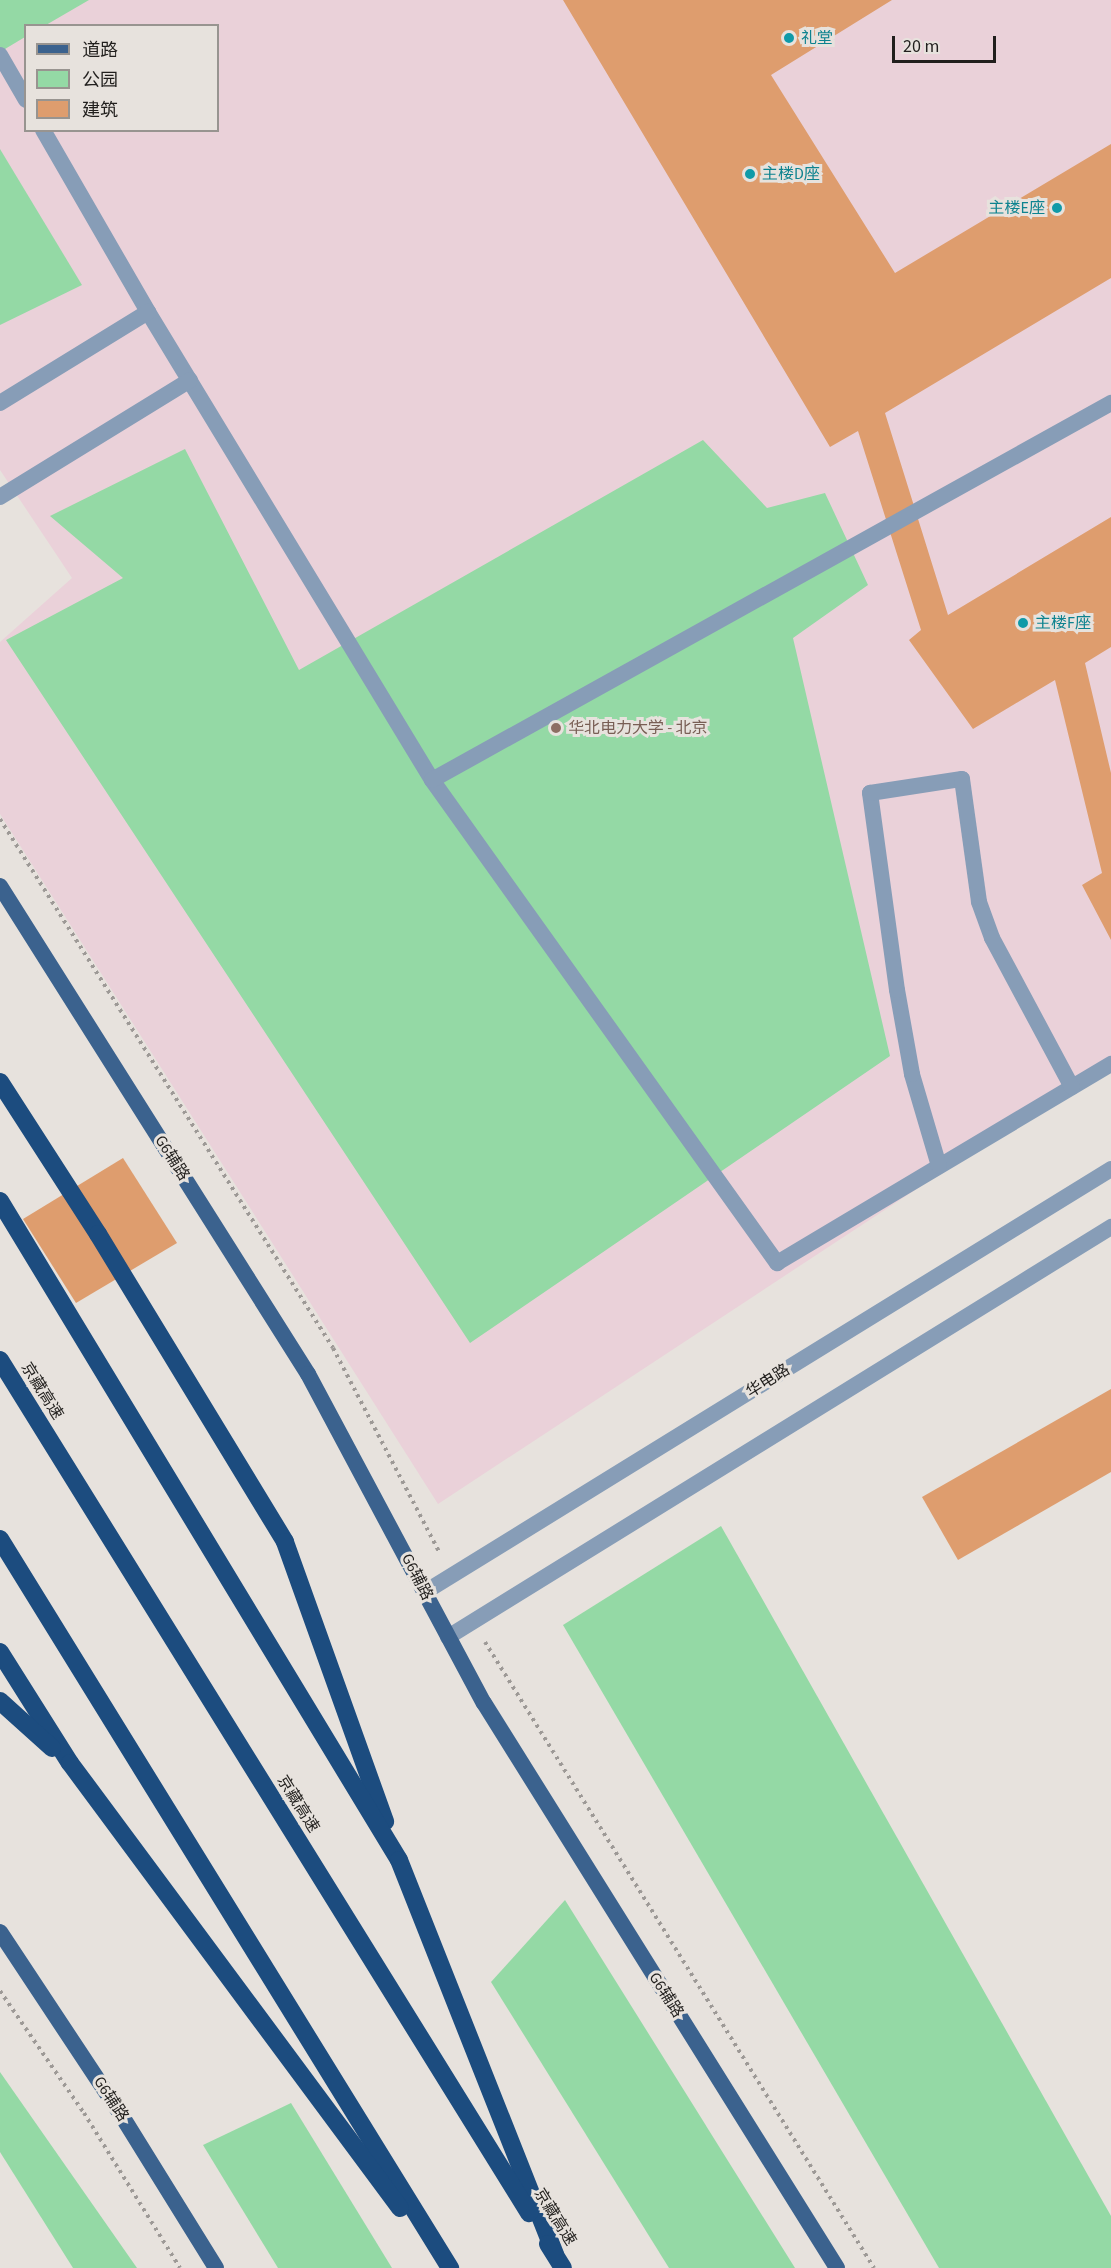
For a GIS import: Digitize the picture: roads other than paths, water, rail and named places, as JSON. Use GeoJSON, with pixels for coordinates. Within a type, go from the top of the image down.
{"type":"FeatureCollection","features":[{"type":"Feature","properties":{"kind":"highway"},"geometry":{"type":"LineString","coordinates":[[0,1082],[98,1234],[285,1542],[399,1860],[559,2261]]}},
{"type":"Feature","properties":{"kind":"highway"},"geometry":{"type":"LineString","coordinates":[[0,1201],[399,1860]]}},
{"type":"Feature","properties":{"kind":"highway","name":"京藏高速"},"geometry":{"type":"LineString","coordinates":[[0,1360],[559,2261]]}},
{"type":"Feature","properties":{"kind":"highway"},"geometry":{"type":"LineString","coordinates":[[0,1539],[450,2268]]}},
{"type":"Feature","properties":{"kind":"highway"},"geometry":{"type":"LineString","coordinates":[[0,1652],[70,1763],[445,2268]]}},
{"type":"Feature","properties":{"kind":"highway"},"geometry":{"type":"LineString","coordinates":[[0,1701],[70,1763]]}},
{"type":"Feature","properties":{"kind":"main road","name":"G6辅路"},"geometry":{"type":"LineString","coordinates":[[0,886],[308,1374],[484,1703],[837,2268]]}},
{"type":"Feature","properties":{"kind":"main road","name":"G6辅路"},"geometry":{"type":"LineString","coordinates":[[0,1932],[120,2113],[216,2268]]}},
{"type":"Feature","properties":{"kind":"street"},"geometry":{"type":"LineString","coordinates":[[0,55],[24,96]]}},
{"type":"Feature","properties":{"kind":"street"},"geometry":{"type":"LineString","coordinates":[[44,132],[148,312],[432,780],[777,1263],[1111,1064]]}},
{"type":"Feature","properties":{"kind":"street"},"geometry":{"type":"LineString","coordinates":[[0,403],[148,312]]}},
{"type":"Feature","properties":{"kind":"street"},"geometry":{"type":"LineString","coordinates":[[0,496],[190,380]]}},
{"type":"Feature","properties":{"kind":"street"},"geometry":{"type":"LineString","coordinates":[[432,780],[1111,403]]}},
{"type":"Feature","properties":{"kind":"street"},"geometry":{"type":"LineString","coordinates":[[939,1166],[904,1032],[870,793],[962,779],[979,902],[992,938],[1072,1087]]}},
{"type":"Feature","properties":{"kind":"street","name":"华电路"},"geometry":{"type":"LineString","coordinates":[[425,1592],[1111,1169]]}},
{"type":"Feature","properties":{"kind":"street"},"geometry":{"type":"LineString","coordinates":[[448,1637],[1111,1227]]}},
{"type":"Feature","properties":{"kind":"place","name":"礼堂"},"geometry":{"type":"Point","coordinates":[789,38]}},
{"type":"Feature","properties":{"kind":"place","name":"主楼D座"},"geometry":{"type":"Point","coordinates":[750,174]}},
{"type":"Feature","properties":{"kind":"place","name":"主楼E座"},"geometry":{"type":"Point","coordinates":[1057,208]}},
{"type":"Feature","properties":{"kind":"place","name":"主楼F座"},"geometry":{"type":"Point","coordinates":[1023,623]}},
{"type":"Feature","properties":{"kind":"place","name":"华北电力大学 - 北京"},"geometry":{"type":"Point","coordinates":[556,728]}}]}
